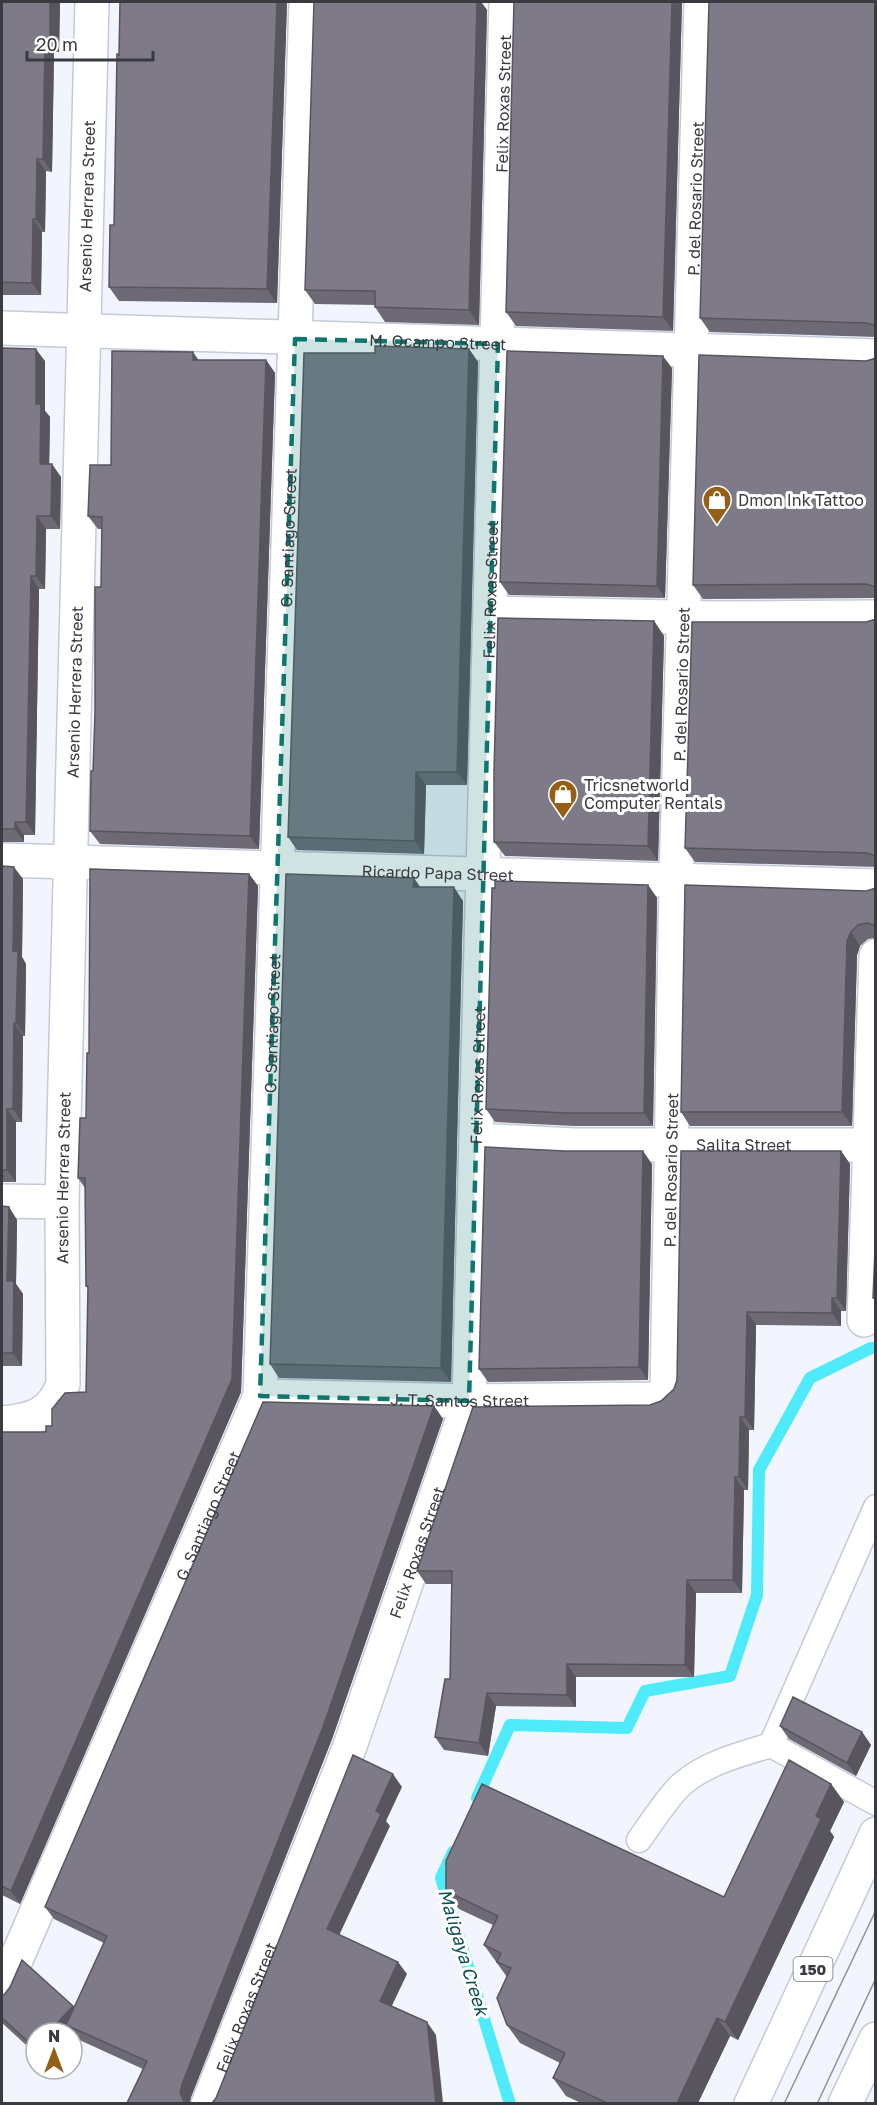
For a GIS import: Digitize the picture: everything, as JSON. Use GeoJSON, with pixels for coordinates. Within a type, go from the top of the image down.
{"type":"FeatureCollection","features":[{"type":"Feature","properties":{"kind":"street","name":"Arsenio Herrera Street"},"geometry":{"type":"LineString","coordinates":[[2,1423],[35,1417],[49,1409],[58,1398],[63,1384],[62,1202],[92,2]]}},
{"type":"Feature","properties":{"kind":"street","name":"G. Santiago Street"},"geometry":{"type":"LineString","coordinates":[[2,1992],[260,1396],[306,2]]}},
{"type":"Feature","properties":{"kind":"street","name":"Felix Roxas Street"},"geometry":{"type":"LineString","coordinates":[[208,2103],[350,1746],[469,1401],[506,2]]}},
{"type":"Feature","properties":{"kind":"street","name":"P. del Rosario Street"},"geometry":{"type":"LineString","coordinates":[[659,1399],[667,1393],[668,1383],[676,880],[701,2]]}},
{"type":"Feature","properties":{"kind":"street","name":"M. Ocampo Street"},"geometry":{"type":"LineString","coordinates":[[2,328],[876,356]]}},
{"type":"Feature","properties":{"kind":"street"},"geometry":{"type":"LineString","coordinates":[[490,613],[683,617],[876,617]]}},
{"type":"Feature","properties":{"kind":"street","name":"Ricardo Papa Street"},"geometry":{"type":"LineString","coordinates":[[2,860],[876,886]]}},
{"type":"Feature","properties":{"kind":"street"},"geometry":{"type":"LineString","coordinates":[[864,1320],[876,956]]}},
{"type":"Feature","properties":{"kind":"street","name":"Salita Street"},"geometry":{"type":"LineString","coordinates":[[476,1140],[574,1145],[671,1144],[871,1156]]}},
{"type":"Feature","properties":{"kind":"street"},"geometry":{"type":"LineString","coordinates":[[2,1201],[62,1202]]}},
{"type":"Feature","properties":{"kind":"street","name":"J. T. Santos Street"},"geometry":{"type":"LineString","coordinates":[[260,1396],[469,1401],[659,1399]]}},
{"type":"Feature","properties":{"kind":"street","name":"150"},"geometry":{"type":"LineString","coordinates":[[751,2103],[876,1834]]}},
{"type":"Feature","properties":{"kind":"street"},"geometry":{"type":"LineString","coordinates":[[845,2103],[876,2039]]}},
{"type":"Feature","properties":{"kind":"lane"},"geometry":{"type":"LineString","coordinates":[[771,1745],[876,1507]]}},
{"type":"Feature","properties":{"kind":"lane"},"geometry":{"type":"LineString","coordinates":[[639,1840],[681,1785],[703,1770],[737,1755],[771,1745],[876,1803]]}},
{"type":"Feature","properties":{"kind":"highlighted area"},"geometry":{"type":"Polygon","coordinates":[[[295,339],[498,344],[469,1401],[260,1396],[295,339]]]}},
{"type":"Feature","properties":{"kind":"building"},"geometry":{"type":"Polygon","coordinates":[[[2,2],[50,2],[50,39],[45,39],[43,159],[37,159],[36,219],[33,219],[32,283],[2,282],[2,2]]]}},
{"type":"Feature","properties":{"kind":"building"},"geometry":{"type":"Polygon","coordinates":[[[120,2],[277,2],[267,289],[109,287],[110,225],[114,225],[120,2]]]}},
{"type":"Feature","properties":{"kind":"building"},"geometry":{"type":"Polygon","coordinates":[[[314,2],[477,2],[469,310],[375,307],[375,291],[305,290],[314,2]]]}},
{"type":"Feature","properties":{"kind":"building"},"geometry":{"type":"Polygon","coordinates":[[[514,2],[672,2],[663,317],[506,312],[514,2]]]}},
{"type":"Feature","properties":{"kind":"building"},"geometry":{"type":"Polygon","coordinates":[[[709,2],[876,2],[876,326],[867,323],[700,318],[709,2]]]}},
{"type":"Feature","properties":{"kind":"building"},"geometry":{"type":"Polygon","coordinates":[[[375,346],[469,349],[457,772],[416,772],[415,841],[288,837],[304,353],[375,353],[375,346]]]}},
{"type":"Feature","properties":{"kind":"building"},"geometry":{"type":"Polygon","coordinates":[[[2,348],[36,349],[36,404],[41,404],[40,462],[41,464],[52,464],[51,516],[37,516],[36,576],[31,576],[26,822],[15,822],[15,829],[2,829],[2,348]]]}},
{"type":"Feature","properties":{"kind":"building"},"geometry":{"type":"Polygon","coordinates":[[[112,351],[193,352],[193,360],[266,360],[250,836],[90,831],[95,712],[95,587],[101,587],[102,517],[88,516],[90,465],[111,465],[112,351]]]}},
{"type":"Feature","properties":{"kind":"building"},"geometry":{"type":"Polygon","coordinates":[[[507,351],[663,356],[657,586],[500,582],[507,351]]]}},
{"type":"Feature","properties":{"kind":"building"},"geometry":{"type":"Polygon","coordinates":[[[699,355],[866,361],[876,358],[876,587],[866,584],[693,585],[699,355]]]}},
{"type":"Feature","properties":{"kind":"building"},"geometry":{"type":"Polygon","coordinates":[[[498,618],[654,621],[648,846],[494,842],[498,618]]]}},
{"type":"Feature","properties":{"kind":"building"},"geometry":{"type":"Polygon","coordinates":[[[876,619],[876,856],[867,853],[685,848],[692,622],[866,622],[876,619]]]}},
{"type":"Feature","properties":{"kind":"building"},"geometry":{"type":"Polygon","coordinates":[[[2,866],[14,867],[13,951],[18,951],[13,1109],[7,1109],[7,1170],[2,1170],[2,866]]]}},
{"type":"Feature","properties":{"kind":"building"},"geometry":{"type":"Polygon","coordinates":[[[90,869],[249,874],[232,1379],[11,1891],[2,1886],[2,1432],[46,1432],[46,1426],[52,1426],[52,1409],[65,1393],[86,1392],[88,1286],[86,1286],[85,1178],[78,1178],[80,1118],[86,1118],[87,1053],[89,1053],[90,869]]]}},
{"type":"Feature","properties":{"kind":"building"},"geometry":{"type":"Polygon","coordinates":[[[286,874],[414,878],[413,887],[454,887],[441,1368],[270,1364],[286,874]]]}},
{"type":"Feature","properties":{"kind":"building"},"geometry":{"type":"Polygon","coordinates":[[[495,881],[648,885],[644,1113],[565,1113],[486,1109],[492,888],[495,888],[495,881]]]}},
{"type":"Feature","properties":{"kind":"building"},"geometry":{"type":"Polygon","coordinates":[[[685,885],[866,891],[876,888],[876,926],[867,923],[858,925],[851,932],[847,941],[842,1112],[681,1112],[685,885]]]}},
{"type":"Feature","properties":{"kind":"building"},"geometry":{"type":"Polygon","coordinates":[[[485,1147],[565,1151],[643,1151],[639,1367],[479,1369],[485,1147]]]}},
{"type":"Feature","properties":{"kind":"building"},"geometry":{"type":"Polygon","coordinates":[[[681,1151],[841,1151],[837,1298],[832,1298],[832,1313],[747,1312],[745,1417],[740,1417],[739,1477],[735,1477],[733,1580],[687,1580],[685,1665],[567,1664],[567,1695],[487,1693],[479,1743],[435,1737],[445,1679],[450,1679],[452,1571],[417,1571],[473,1407],[650,1405],[661,1401],[674,1389],[677,1380],[681,1151]]]}},
{"type":"Feature","properties":{"kind":"building"},"geometry":{"type":"Polygon","coordinates":[[[2,1206],[9,1207],[7,1281],[14,1281],[13,1353],[2,1353],[2,1206]]]}},
{"type":"Feature","properties":{"kind":"building"},"geometry":{"type":"Polygon","coordinates":[[[876,1226],[876,1298],[873,1298],[876,1226]]]}},
{"type":"Feature","properties":{"kind":"building"},"geometry":{"type":"Polygon","coordinates":[[[263,1402],[434,1406],[323,1727],[182,2084],[180,2093],[186,2103],[127,2103],[147,2061],[84,2033],[84,2021],[68,2021],[107,1936],[45,1907],[263,1402]]]}},
{"type":"Feature","properties":{"kind":"building"},"geometry":{"type":"Polygon","coordinates":[[[793,1697],[862,1732],[847,1763],[780,1726],[793,1697]]]}},
{"type":"Feature","properties":{"kind":"building"},"geometry":{"type":"Polygon","coordinates":[[[353,1755],[393,1774],[376,1811],[381,1814],[327,1929],[398,1962],[380,2001],[427,2022],[436,2103],[212,2103],[216,2098],[353,1755]]]}},
{"type":"Feature","properties":{"kind":"building"},"geometry":{"type":"Polygon","coordinates":[[[789,1760],[831,1784],[816,1816],[821,1819],[725,2022],[717,2018],[677,2103],[607,2103],[553,2078],[565,2053],[507,2025],[497,1998],[511,1968],[497,1962],[501,1953],[484,1945],[498,1916],[446,1891],[446,1861],[482,1784],[724,1897],[789,1760]]]}},
{"type":"Feature","properties":{"kind":"building"},"geometry":{"type":"Polygon","coordinates":[[[22,1960],[73,2006],[59,2021],[24,2021],[24,2038],[2,2018],[2,1995],[10,1987],[22,1960]]]}},
{"type":"Feature","properties":{"kind":"waterway","name":"Maligaya Creek"},"geometry":{"type":"LineString","coordinates":[[477,1798],[510,1725],[627,1728],[645,1691],[730,1676],[757,1595],[759,1470],[810,1378],[871,1348],[876,1348]]}},
{"type":"Feature","properties":{"kind":"waterway","name":"Maligaya Creek"},"geometry":{"type":"LineString","coordinates":[[453,1852],[441,1878],[510,2104]]}},
{"type":"Feature","properties":{"kind":"tram line"},"geometry":{"type":"LineString","coordinates":[[784,2104],[876,1910]]}},
{"type":"Feature","properties":{"kind":"tram line"},"geometry":{"type":"LineString","coordinates":[[817,2104],[876,1978]]}},
{"type":"Feature","properties":{"kind":"place","name":"Dmon Ink Tattoo"},"geometry":{"type":"Point","coordinates":[717,526]}},
{"type":"Feature","properties":{"kind":"place","name":"Tricsnetworld Computer Rentals"},"geometry":{"type":"Point","coordinates":[563,820]}}]}
